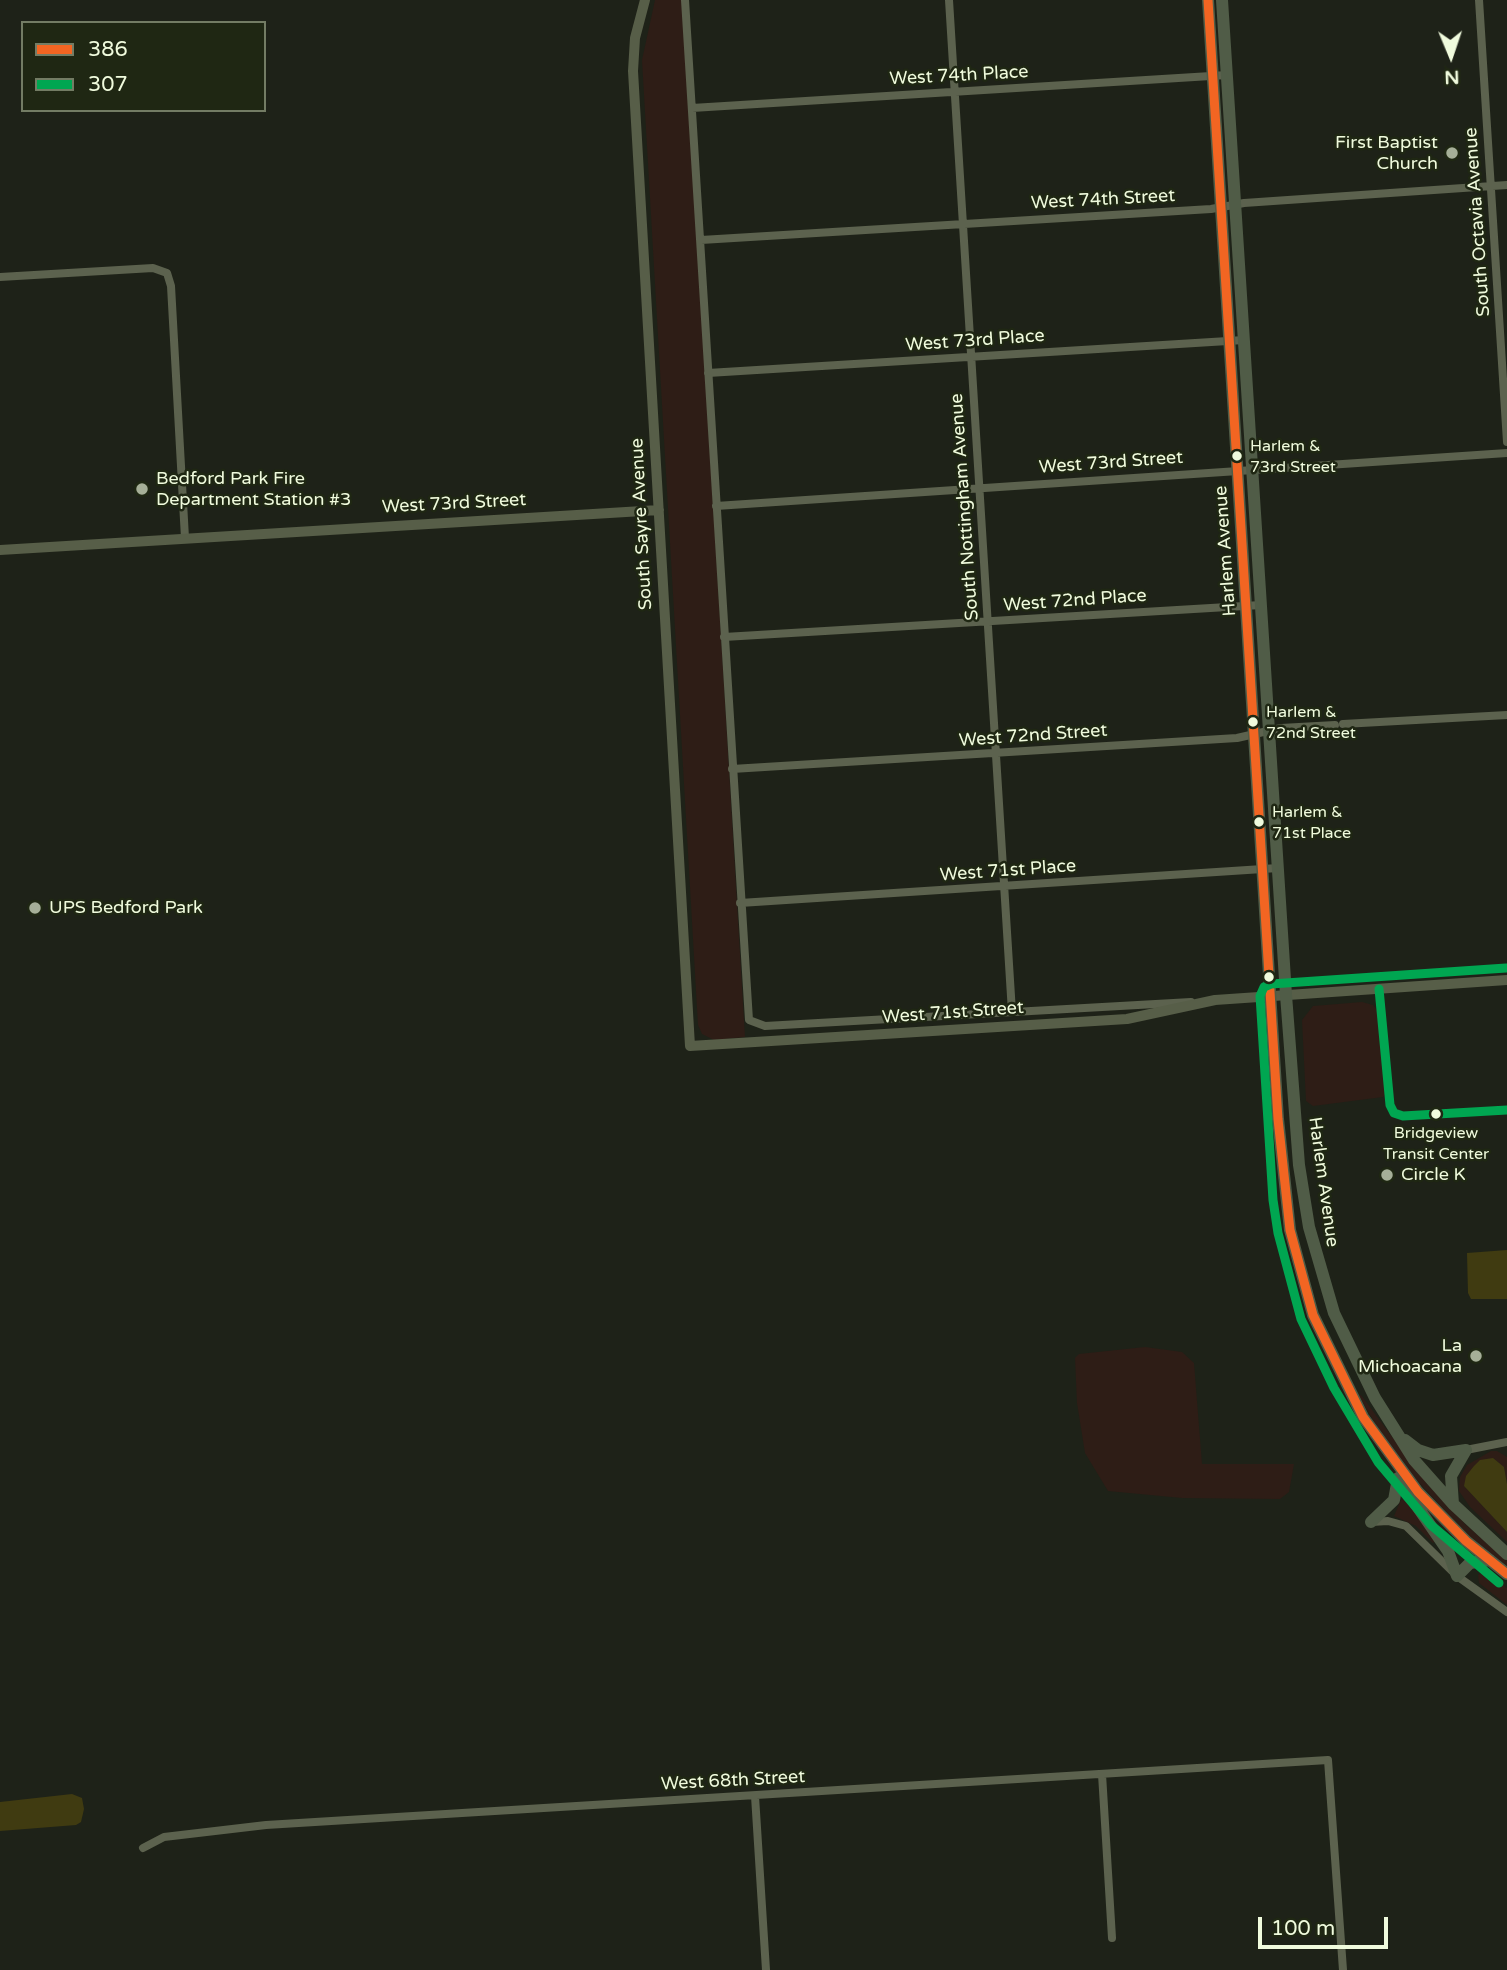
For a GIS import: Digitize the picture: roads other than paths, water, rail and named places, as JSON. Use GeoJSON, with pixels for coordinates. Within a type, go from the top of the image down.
{"type":"FeatureCollection","features":[{"type":"Feature","properties":{"kind":"main road","name":"Harlem Avenue"},"geometry":{"type":"LineString","coordinates":[[1208,0],[1282,1167],[1296,1254],[1313,1315],[1328,1350],[1363,1417],[1388,1455],[1440,1516],[1507,1574]]}},
{"type":"Feature","properties":{"kind":"main road","name":"Harlem Avenue"},"geometry":{"type":"LineString","coordinates":[[1222,0],[1286,995],[1299,1166],[1314,1250],[1345,1338],[1395,1431],[1414,1460],[1453,1504],[1507,1554]]}},
{"type":"Feature","properties":{"kind":"main road"},"geometry":{"type":"LineString","coordinates":[[1395,1431],[1426,1453],[1441,1455],[1466,1450]]}},
{"type":"Feature","properties":{"kind":"main road"},"geometry":{"type":"LineString","coordinates":[[1453,1504],[1451,1476],[1466,1450]]}},
{"type":"Feature","properties":{"kind":"main road"},"geometry":{"type":"LineString","coordinates":[[1388,1455],[1398,1478],[1448,1551],[1457,1576],[1470,1563],[1490,1560]]}},
{"type":"Feature","properties":{"kind":"main road"},"geometry":{"type":"LineString","coordinates":[[1371,1522],[1394,1500],[1398,1478]]}},
{"type":"Feature","properties":{"kind":"street","name":"South Sayre Avenue"},"geometry":{"type":"LineString","coordinates":[[645,0],[635,38],[633,71],[690,1046]]}},
{"type":"Feature","properties":{"kind":"street"},"geometry":{"type":"LineString","coordinates":[[685,0],[740,903]]}},
{"type":"Feature","properties":{"kind":"street","name":"South Nottingham Avenue"},"geometry":{"type":"LineString","coordinates":[[948,0],[1013,1012]]}},
{"type":"Feature","properties":{"kind":"street","name":"South Octavia Avenue"},"geometry":{"type":"LineString","coordinates":[[1479,0],[1507,442]]}},
{"type":"Feature","properties":{"kind":"street","name":"West 74th Place"},"geometry":{"type":"LineString","coordinates":[[692,108],[1227,75]]}},
{"type":"Feature","properties":{"kind":"street","name":"West 74th Street"},"geometry":{"type":"LineString","coordinates":[[701,240],[962,225],[1507,185]]}},
{"type":"Feature","properties":{"kind":"street"},"geometry":{"type":"LineString","coordinates":[[0,277],[163,269],[170,278],[185,538]]}},
{"type":"Feature","properties":{"kind":"street","name":"West 73rd Place"},"geometry":{"type":"LineString","coordinates":[[708,373],[1244,340]]}},
{"type":"Feature","properties":{"kind":"street","name":"West 73rd Street"},"geometry":{"type":"LineString","coordinates":[[716,506],[1507,453]]}},
{"type":"Feature","properties":{"kind":"street","name":"West 73rd Street"},"geometry":{"type":"LineString","coordinates":[[0,550],[659,510]]}},
{"type":"Feature","properties":{"kind":"street","name":"West 72nd Place"},"geometry":{"type":"LineString","coordinates":[[724,638],[1261,605]]}},
{"type":"Feature","properties":{"kind":"street","name":"West 72nd Street"},"geometry":{"type":"LineString","coordinates":[[732,769],[996,755],[1339,725],[1507,715]]}},
{"type":"Feature","properties":{"kind":"street","name":"West 71st Place"},"geometry":{"type":"LineString","coordinates":[[740,903],[1278,868]]}},
{"type":"Feature","properties":{"kind":"street","name":"West 71st Street"},"geometry":{"type":"LineString","coordinates":[[740,903],[747,1014],[753,1024],[765,1026],[1507,980]]}},
{"type":"Feature","properties":{"kind":"street","name":"West 71st Street"},"geometry":{"type":"LineString","coordinates":[[690,1046],[1127,1019],[1215,1000]]}},
{"type":"Feature","properties":{"kind":"street"},"geometry":{"type":"LineString","coordinates":[[1466,1450],[1507,1442]]}},
{"type":"Feature","properties":{"kind":"street"},"geometry":{"type":"LineString","coordinates":[[1371,1522],[1388,1521],[1406,1526],[1457,1576],[1507,1612]]}},
{"type":"Feature","properties":{"kind":"street","name":"West 68th Street"},"geometry":{"type":"LineString","coordinates":[[143,1848],[164,1838],[266,1825],[1328,1760],[1343,1970]]}},
{"type":"Feature","properties":{"kind":"street"},"geometry":{"type":"LineString","coordinates":[[1102,1774],[1112,1938]]}},
{"type":"Feature","properties":{"kind":"street"},"geometry":{"type":"LineString","coordinates":[[755,1796],[766,1970]]}},
{"type":"Feature","properties":{"kind":"place","name":"First Baptist Church"},"geometry":{"type":"Point","coordinates":[1452,153]}},
{"type":"Feature","properties":{"kind":"place","name":"Harlem & 73rd Street"},"geometry":{"type":"Point","coordinates":[1237,456]}},
{"type":"Feature","properties":{"kind":"place","name":"Bedford Park Fire Department Station #3"},"geometry":{"type":"Point","coordinates":[142,489]}},
{"type":"Feature","properties":{"kind":"place","name":"Harlem & 72nd Street"},"geometry":{"type":"Point","coordinates":[1253,722]}},
{"type":"Feature","properties":{"kind":"place","name":"Harlem & 71st Place"},"geometry":{"type":"Point","coordinates":[1259,822]}},
{"type":"Feature","properties":{"kind":"place","name":"UPS Bedford Park"},"geometry":{"type":"Point","coordinates":[35,908]}},
{"type":"Feature","properties":{"kind":"place","name":"Bridgeview Transit Center"},"geometry":{"type":"Point","coordinates":[1436,1114]}},
{"type":"Feature","properties":{"kind":"place","name":"Circle K"},"geometry":{"type":"Point","coordinates":[1387,1175]}},
{"type":"Feature","properties":{"kind":"place","name":"La Michoacana"},"geometry":{"type":"Point","coordinates":[1476,1356]}}]}
